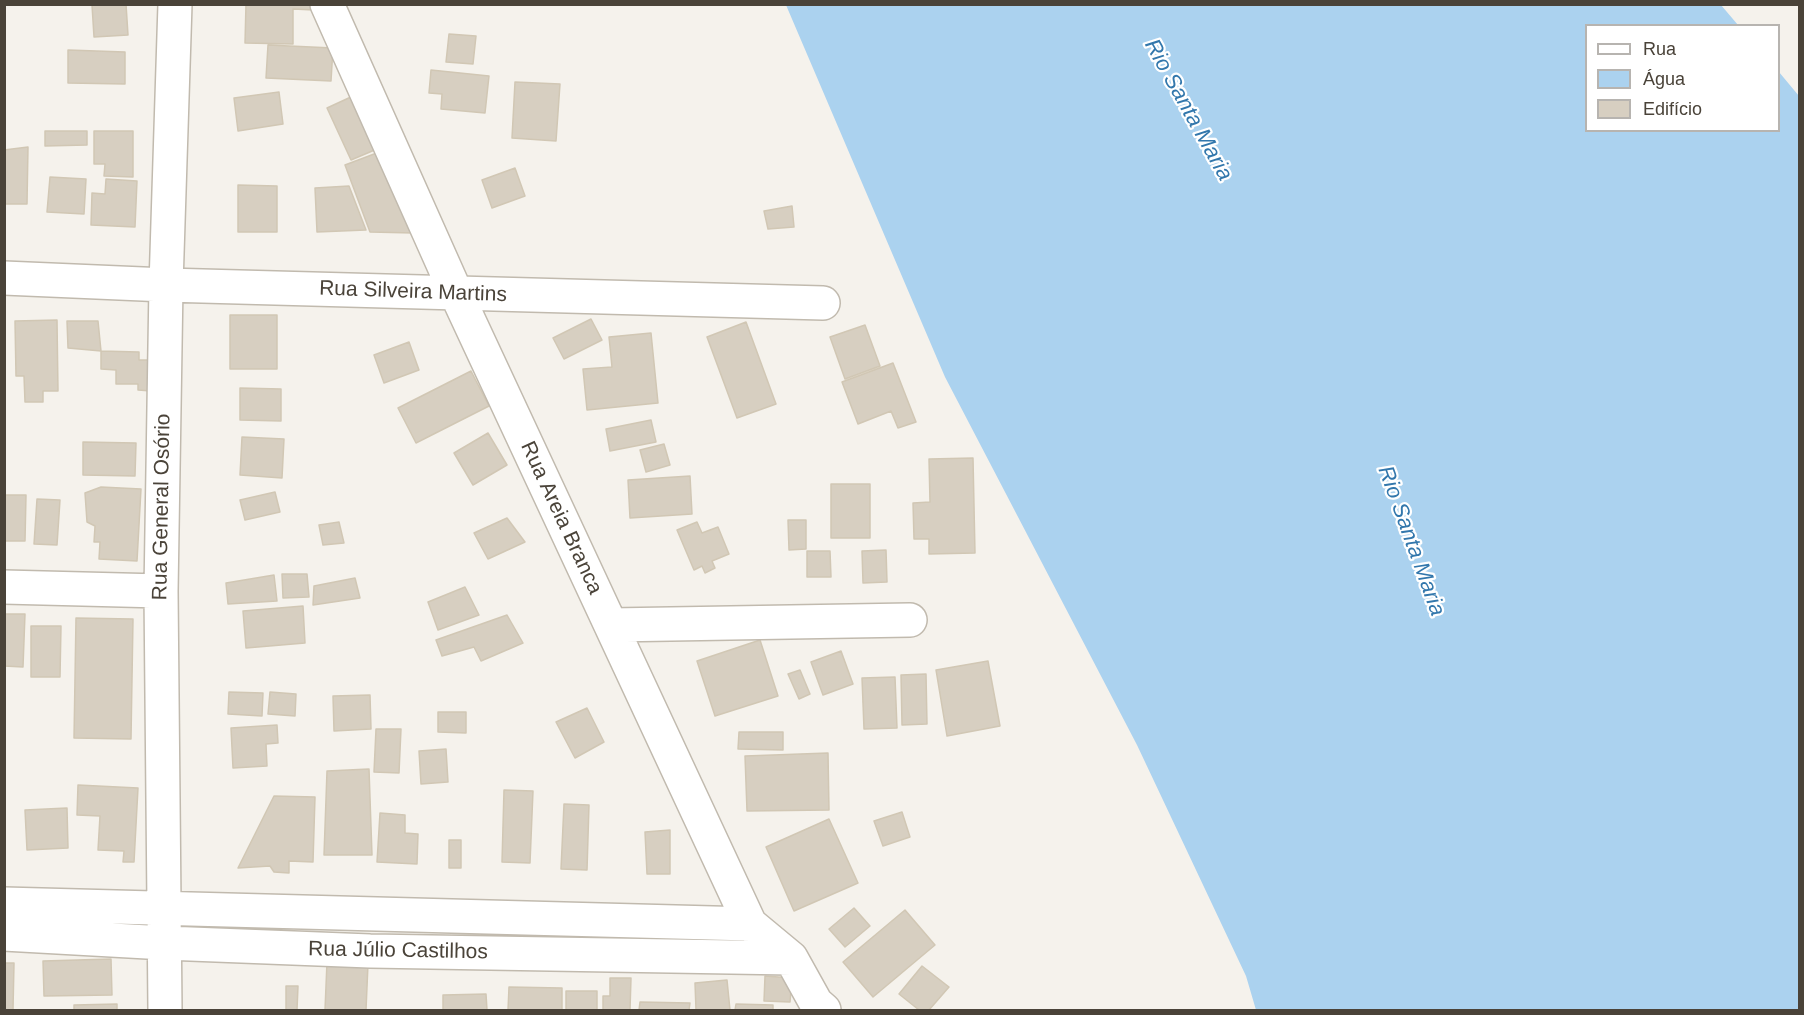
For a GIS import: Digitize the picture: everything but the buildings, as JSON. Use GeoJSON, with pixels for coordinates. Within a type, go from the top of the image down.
{"type":"FeatureCollection","features":[{"type":"Feature","properties":{"kind":"street","name":"Rua General Osório"},"geometry":{"type":"LineString","coordinates":[[165,1011],[161,591],[174,4]]}},
{"type":"Feature","properties":{"kind":"street","name":"Rua Areia Branca"},"geometry":{"type":"LineString","coordinates":[[327,4],[456,293],[750,924],[791,958],[818,1008]]}},
{"type":"Feature","properties":{"kind":"street","name":"Rua Silveira Martins"},"geometry":{"type":"LineString","coordinates":[[4,278],[166,285],[823,303]]}},
{"type":"Feature","properties":{"kind":"street"},"geometry":{"type":"LineString","coordinates":[[4,587],[161,591]]}},
{"type":"Feature","properties":{"kind":"street"},"geometry":{"type":"LineString","coordinates":[[611,626],[910,620]]}},
{"type":"Feature","properties":{"kind":"street","name":"Rua Júlio Castilhos"},"geometry":{"type":"LineString","coordinates":[[4,904],[750,924]]}},
{"type":"Feature","properties":{"kind":"street"},"geometry":{"type":"LineString","coordinates":[[370,914],[370,951]]}},
{"type":"Feature","properties":{"kind":"street","name":"Rua Júlio Castilhos"},"geometry":{"type":"LineString","coordinates":[[4,934],[165,944],[370,951],[791,958]]}},
{"type":"Feature","properties":{"kind":"water","name":"Rio Santa Maria"},"geometry":{"type":"Polygon","coordinates":[[[786,5],[1721,5],[1737,24],[1585,24],[1585,132],[1780,132],[1780,73],[1799,96],[1799,1010],[1256,1010],[1246,976],[1137,745],[945,377],[786,5]]]}}]}
